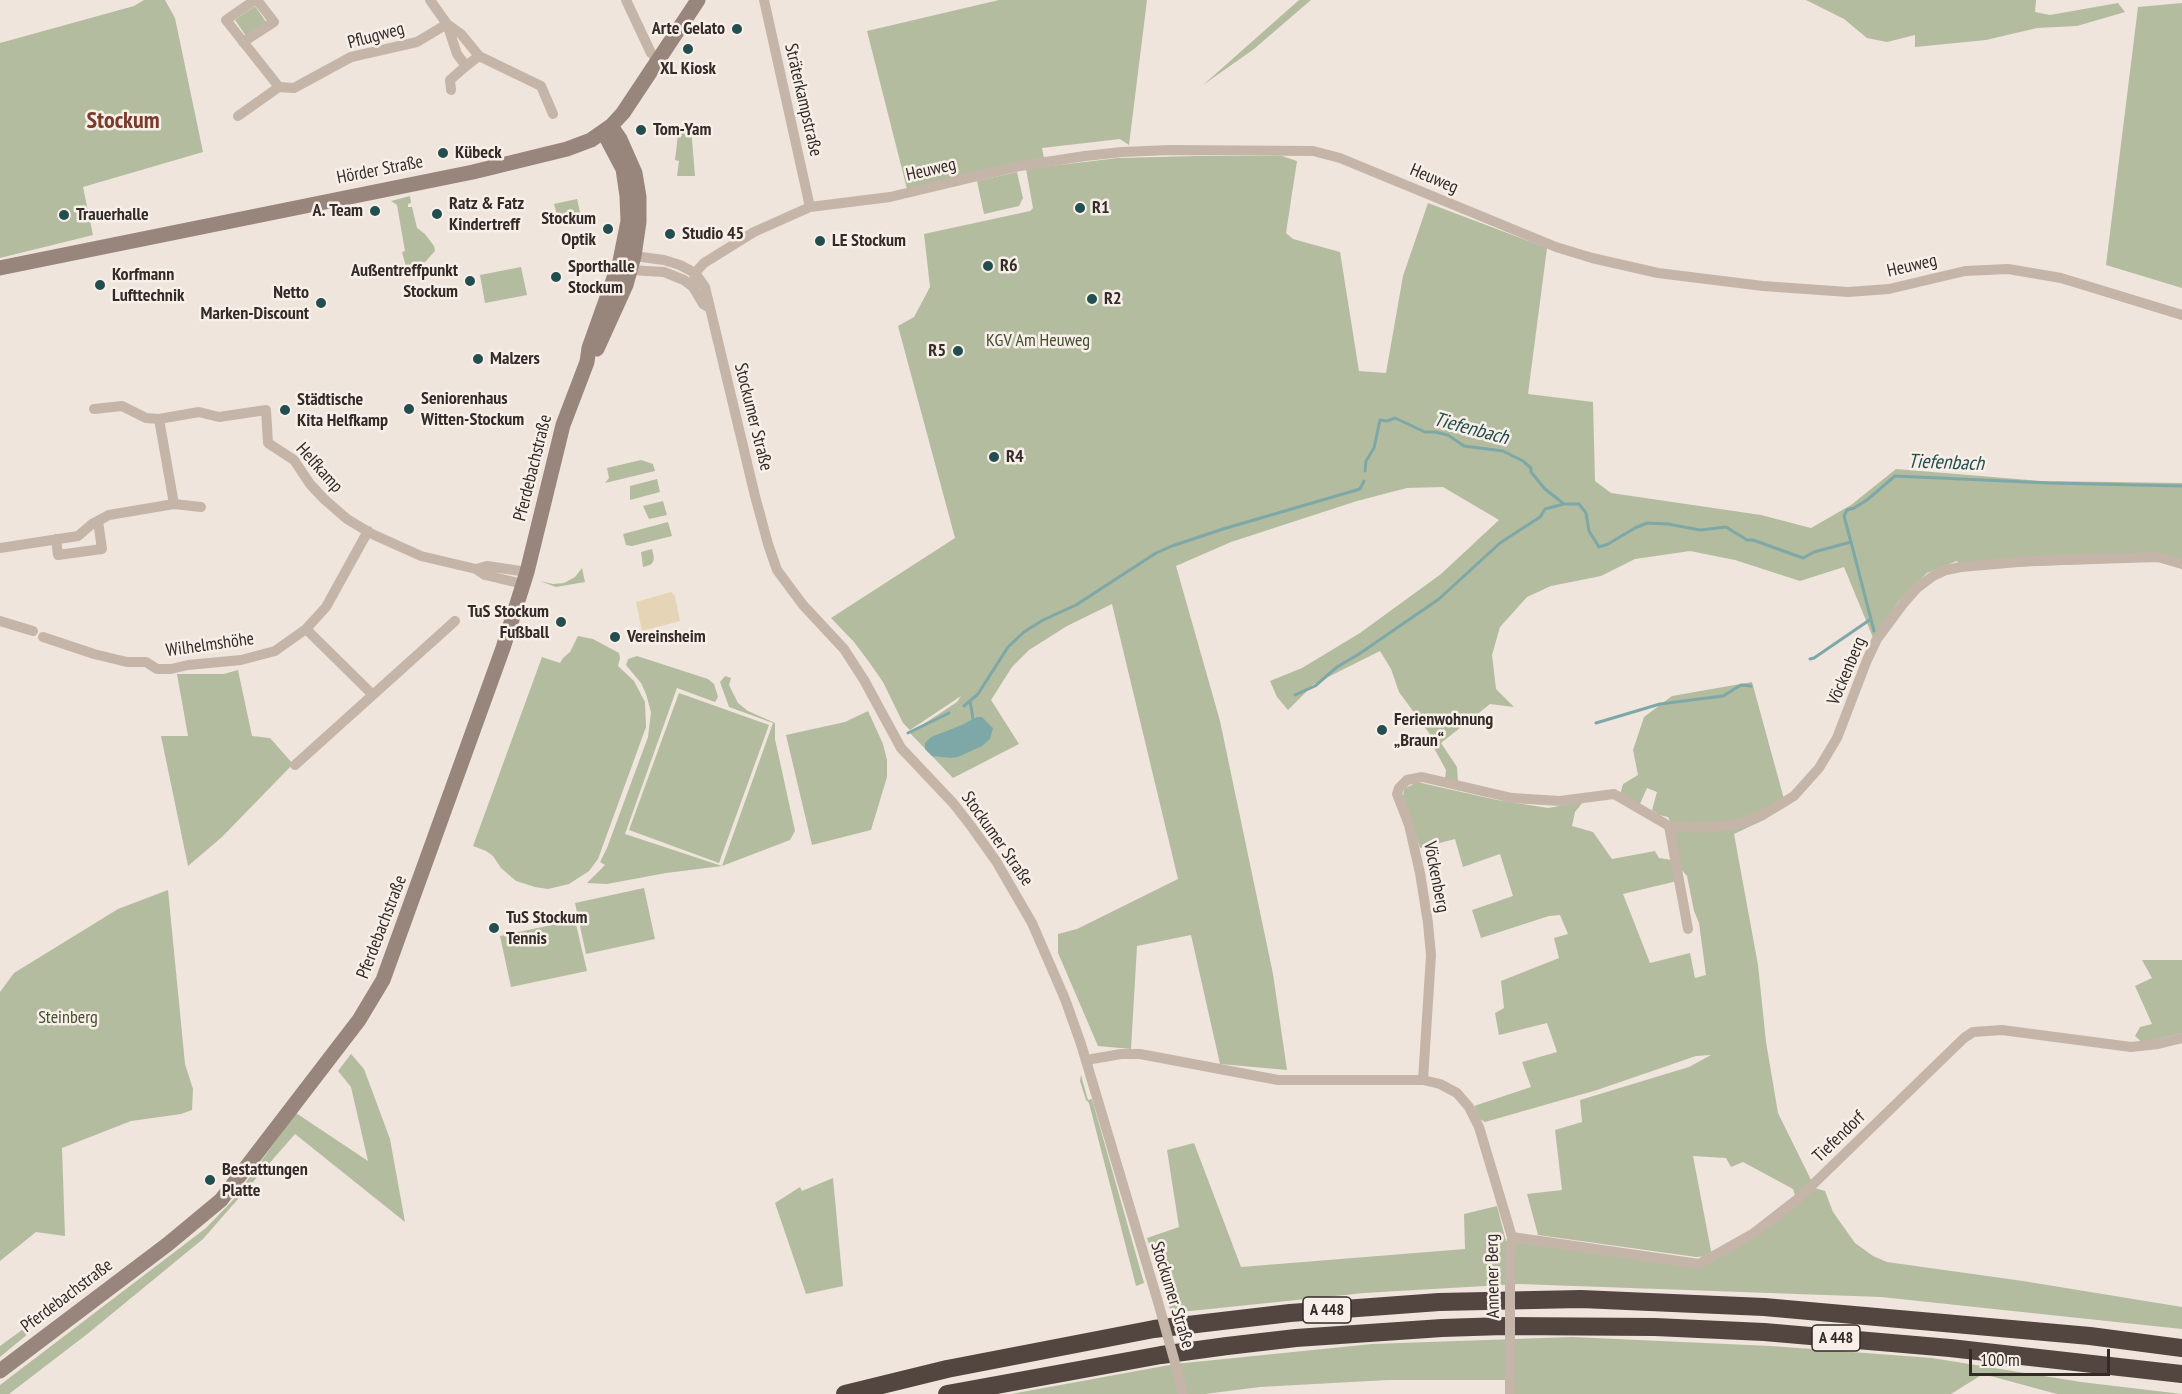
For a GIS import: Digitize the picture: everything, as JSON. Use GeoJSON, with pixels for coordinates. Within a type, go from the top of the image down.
{"type":"FeatureCollection","features":[{"type":"Feature","properties":{"kind":"highway","name":"A 448"},"geometry":{"type":"LineString","coordinates":[[845,1394],[947,1369],[1154,1329],[1290,1313],[1439,1302],[1581,1299],[1753,1306],[2090,1336],[2182,1348]]}},
{"type":"Feature","properties":{"kind":"highway","name":"A 448"},"geometry":{"type":"LineString","coordinates":[[947,1394],[1161,1355],[1227,1346],[1296,1338],[1504,1326],[1644,1327],[1764,1332],[1950,1348],[2182,1374]]}},
{"type":"Feature","properties":{"kind":"highway"},"geometry":{"type":"LineString","coordinates":[[2090,1336],[2134,1332],[2182,1337]]}},
{"type":"Feature","properties":{"kind":"main road","name":"Hörder Straße"},"geometry":{"type":"LineString","coordinates":[[0,268],[473,172],[567,149],[591,140],[608,130],[639,89],[698,0]]}},
{"type":"Feature","properties":{"kind":"main road","name":"Pferdebachstraße"},"geometry":{"type":"LineString","coordinates":[[0,1371],[168,1244],[221,1200],[359,1020],[375,996],[393,960],[503,648],[525,578],[563,425],[588,362],[589,348],[628,262],[639,222],[638,188],[627,152],[608,130]]}},
{"type":"Feature","properties":{"kind":"street"},"geometry":{"type":"LineString","coordinates":[[243,42],[274,22],[256,0],[226,20],[243,42],[279,87]]}},
{"type":"Feature","properties":{"kind":"street"},"geometry":{"type":"LineString","coordinates":[[430,0],[447,24],[457,54],[466,66]]}},
{"type":"Feature","properties":{"kind":"street"},"geometry":{"type":"LineString","coordinates":[[626,0],[651,52],[658,59]]}},
{"type":"Feature","properties":{"kind":"street","name":"Sträterkampstraße"},"geometry":{"type":"LineString","coordinates":[[764,0],[810,207]]}},
{"type":"Feature","properties":{"kind":"street"},"geometry":{"type":"LineString","coordinates":[[447,24],[461,34],[479,56],[541,86],[553,114]]}},
{"type":"Feature","properties":{"kind":"street","name":"Pflugweg"},"geometry":{"type":"LineString","coordinates":[[238,116],[279,87],[294,88],[351,57],[417,42],[447,24]]}},
{"type":"Feature","properties":{"kind":"street"},"geometry":{"type":"LineString","coordinates":[[452,90],[450,80],[479,56]]}},
{"type":"Feature","properties":{"kind":"street","name":"Heuweg"},"geometry":{"type":"LineString","coordinates":[[695,273],[704,263],[754,232],[810,207],[890,197],[1020,166],[1094,155],[1170,150],[1313,151],[1340,158],[1556,247],[1602,261],[1658,273],[1763,286],[1848,292],[1889,289],[1965,272],[2008,269],[2061,278],[2182,315]]}},
{"type":"Feature","properties":{"kind":"street"},"geometry":{"type":"LineString","coordinates":[[628,262],[672,262],[695,273],[693,287]]}},
{"type":"Feature","properties":{"kind":"street","name":"Stockumer Straße"},"geometry":{"type":"LineString","coordinates":[[628,262],[673,275],[693,287],[709,308]]}},
{"type":"Feature","properties":{"kind":"street","name":"Stockumer Straße"},"geometry":{"type":"LineString","coordinates":[[695,273],[705,287],[755,496],[777,570],[803,605],[844,649],[864,680],[901,748],[952,803],[996,861],[1032,923],[1049,960],[1074,1021],[1087,1062],[1183,1394]]}},
{"type":"Feature","properties":{"kind":"street","name":"Helfkamp"},"geometry":{"type":"LineString","coordinates":[[94,410],[122,406],[146,418],[159,419],[199,412],[219,417],[266,410],[268,443],[294,460],[310,484],[335,510],[368,531],[421,556],[476,569],[485,575],[525,578]]}},
{"type":"Feature","properties":{"kind":"street"},"geometry":{"type":"LineString","coordinates":[[159,419],[174,504]]}},
{"type":"Feature","properties":{"kind":"street"},"geometry":{"type":"LineString","coordinates":[[0,548],[78,536],[98,520],[109,515],[174,504],[201,507]]}},
{"type":"Feature","properties":{"kind":"street"},"geometry":{"type":"LineString","coordinates":[[56,539],[58,555],[102,549],[98,520]]}},
{"type":"Feature","properties":{"kind":"street","name":"Wilhelmshöhe"},"geometry":{"type":"LineString","coordinates":[[0,621],[94,654],[128,662],[146,662],[157,669],[241,660],[275,651],[306,629],[331,600],[368,531]]}},
{"type":"Feature","properties":{"kind":"street"},"geometry":{"type":"LineString","coordinates":[[78,536],[80,552]]}},
{"type":"Feature","properties":{"kind":"street","name":"Vöckenberg"},"geometry":{"type":"LineString","coordinates":[[1423,1080],[1431,955],[1418,864],[1408,825],[1398,800],[1399,788],[1407,780],[1422,777],[1524,799],[1560,801],[1614,794],[1669,825],[1694,828],[1736,825],[1766,813],[1794,796],[1819,768],[1837,738],[1877,639],[1917,588],[1933,576],[1961,567],[2042,561],[2158,557],[2182,564]]}},
{"type":"Feature","properties":{"kind":"street"},"geometry":{"type":"LineString","coordinates":[[295,765],[455,621]]}},
{"type":"Feature","properties":{"kind":"street"},"geometry":{"type":"LineString","coordinates":[[306,629],[372,694]]}},
{"type":"Feature","properties":{"kind":"street"},"geometry":{"type":"LineString","coordinates":[[1669,825],[1688,929]]}},
{"type":"Feature","properties":{"kind":"street","name":"Tiefendorf"},"geometry":{"type":"LineString","coordinates":[[1512,1237],[1699,1264],[1754,1233],[1799,1198],[1964,1038],[1973,1032],[2002,1030],[2131,1047],[2182,1038]]}},
{"type":"Feature","properties":{"kind":"street"},"geometry":{"type":"LineString","coordinates":[[1087,1062],[1121,1054],[1140,1054],[1278,1080],[1423,1080]]}},
{"type":"Feature","properties":{"kind":"street","name":"Annener Berg"},"geometry":{"type":"LineString","coordinates":[[1423,1080],[1440,1084],[1457,1093],[1469,1107],[1479,1127],[1512,1237],[1510,1394]]}},
{"type":"Feature","properties":{"kind":"green space"},"geometry":{"type":"Polygon","coordinates":[[[144,0],[165,0],[175,18],[203,152],[83,187],[93,235],[0,258],[0,43],[134,6],[144,0]]]}},
{"type":"Feature","properties":{"kind":"green space"},"geometry":{"type":"Polygon","coordinates":[[[999,0],[1147,0],[1129,145],[1120,139],[1042,148],[1044,158],[907,189],[867,31],[999,0]]]}},
{"type":"Feature","properties":{"kind":"green space"},"geometry":{"type":"Polygon","coordinates":[[[1299,0],[1311,0],[1254,49],[1203,85],[1299,0]]]}},
{"type":"Feature","properties":{"kind":"green space"},"geometry":{"type":"Polygon","coordinates":[[[1806,0],[2036,0],[2035,12],[2050,15],[2118,3],[2125,12],[2077,26],[2037,28],[1986,40],[1915,47],[1915,35],[1887,42],[1867,38],[1844,19],[1806,0]]]}},
{"type":"Feature","properties":{"kind":"green space"},"geometry":{"type":"Polygon","coordinates":[[[2182,3],[2182,288],[2106,265],[2138,7],[2182,3]]]}},
{"type":"Feature","properties":{"kind":"green space"},"geometry":{"type":"Polygon","coordinates":[[[255,6],[266,22],[246,36],[235,20],[255,6]]]}},
{"type":"Feature","properties":{"kind":"green space"},"geometry":{"type":"Polygon","coordinates":[[[679,126],[691,127],[695,176],[677,176],[679,161],[675,160],[679,126]]]}},
{"type":"Feature","properties":{"kind":"green space","name":"KGV Am Heuweg"},"geometry":{"type":"Polygon","coordinates":[[[1282,156],[1297,161],[1286,233],[1293,239],[1340,252],[1359,371],[1386,373],[1403,276],[1428,203],[1547,248],[1528,394],[1593,402],[1595,481],[1611,493],[1761,515],[1811,528],[1851,505],[1896,469],[2041,481],[2182,483],[2182,569],[2160,561],[1963,569],[1957,561],[1927,573],[1898,602],[1874,640],[1844,567],[1800,581],[1735,560],[1690,551],[1635,559],[1601,576],[1551,586],[1527,597],[1500,627],[1492,655],[1496,689],[1514,707],[1490,704],[1441,743],[1457,767],[1458,782],[1445,779],[1446,770],[1434,748],[1432,737],[1399,692],[1391,669],[1380,651],[1314,684],[1288,710],[1277,697],[1270,681],[1302,668],[1360,633],[1441,574],[1499,520],[1443,487],[1407,488],[1357,501],[1231,542],[1176,566],[1220,721],[1273,974],[1287,1070],[1220,1064],[1191,935],[1137,946],[1131,1049],[1098,1046],[1058,953],[1058,934],[1077,929],[1178,879],[1112,604],[1067,626],[1029,650],[1012,667],[991,700],[1019,744],[953,778],[910,733],[957,702],[961,696],[910,730],[903,723],[883,682],[869,662],[831,618],[955,538],[898,326],[914,317],[930,287],[924,234],[1030,211],[1033,208],[1026,169],[1118,158],[1282,156]]]}},
{"type":"Feature","properties":{"kind":"green space"},"geometry":{"type":"Polygon","coordinates":[[[1017,172],[1023,198],[1019,206],[984,214],[977,181],[1017,172]]]}},
{"type":"Feature","properties":{"kind":"green space"},"geometry":{"type":"Polygon","coordinates":[[[410,196],[411,203],[408,207],[412,207],[417,228],[425,234],[435,251],[420,264],[419,268],[407,270],[402,252],[405,251],[397,205],[391,201],[410,196]]]}},
{"type":"Feature","properties":{"kind":"green space"},"geometry":{"type":"Polygon","coordinates":[[[577,199],[581,217],[559,222],[554,204],[577,199]]]}},
{"type":"Feature","properties":{"kind":"green space"},"geometry":{"type":"Polygon","coordinates":[[[521,267],[527,295],[485,303],[480,275],[521,267]]]}},
{"type":"Feature","properties":{"kind":"green space"},"geometry":{"type":"Polygon","coordinates":[[[641,460],[653,464],[655,471],[605,483],[609,478],[607,468],[641,460]]]}},
{"type":"Feature","properties":{"kind":"green space"},"geometry":{"type":"Polygon","coordinates":[[[657,479],[660,492],[630,500],[630,486],[657,479]]]}},
{"type":"Feature","properties":{"kind":"green space"},"geometry":{"type":"Polygon","coordinates":[[[663,501],[667,515],[649,519],[643,506],[663,501]]]}},
{"type":"Feature","properties":{"kind":"green space"},"geometry":{"type":"Polygon","coordinates":[[[668,522],[672,536],[632,546],[626,545],[623,534],[668,522]]]}},
{"type":"Feature","properties":{"kind":"green space"},"geometry":{"type":"Polygon","coordinates":[[[652,549],[653,562],[643,567],[641,552],[652,549]]]}},
{"type":"Feature","properties":{"kind":"green space"},"geometry":{"type":"Polygon","coordinates":[[[582,568],[585,582],[556,587],[540,581],[553,584],[564,583],[575,577],[582,568]]]}},
{"type":"Feature","properties":{"kind":"green space"},"geometry":{"type":"Polygon","coordinates":[[[578,636],[593,639],[619,653],[618,666],[634,681],[645,702],[646,727],[598,859],[589,871],[569,884],[548,889],[516,881],[501,868],[493,856],[473,846],[542,657],[560,663],[570,652],[578,636]]]}},
{"type":"Feature","properties":{"kind":"green space"},"geometry":{"type":"Polygon","coordinates":[[[637,656],[708,679],[714,684],[718,697],[715,702],[677,688],[625,834],[722,866],[607,884],[587,883],[605,865],[600,862],[648,737],[651,712],[646,694],[641,683],[626,665],[628,659],[637,656]]]}},
{"type":"Feature","properties":{"kind":"green space"},"geometry":{"type":"Polygon","coordinates":[[[238,670],[252,736],[270,738],[293,764],[222,837],[188,866],[161,736],[188,736],[177,674],[224,674],[238,670]]]}},
{"type":"Feature","properties":{"kind":"green space"},"geometry":{"type":"Polygon","coordinates":[[[725,676],[731,678],[729,685],[738,703],[748,711],[775,723],[775,739],[795,831],[790,840],[722,866],[773,723],[729,707],[720,682],[725,676]]]}},
{"type":"Feature","properties":{"kind":"green space"},"geometry":{"type":"Polygon","coordinates":[[[1752,682],[1784,799],[1766,819],[1734,834],[1758,965],[1766,1042],[1778,1113],[1815,1188],[1825,1191],[1833,1212],[1855,1243],[1873,1256],[1887,1262],[2182,1307],[2182,1329],[1881,1297],[1519,1284],[1364,1293],[1171,1313],[1147,1238],[1179,1227],[1167,1150],[1194,1143],[1241,1267],[1465,1249],[1464,1214],[1497,1206],[1506,1241],[1704,1266],[1798,1205],[1793,1189],[1743,1162],[1731,1167],[1726,1158],[1693,1156],[1712,1256],[1696,1257],[1538,1235],[1527,1194],[1562,1190],[1555,1130],[1582,1122],[1580,1100],[1689,1067],[1711,1055],[1696,1056],[1597,1090],[1485,1122],[1480,1119],[1474,1106],[1531,1087],[1522,1062],[1557,1052],[1547,1023],[1499,1035],[1495,1013],[1504,1008],[1501,981],[1559,958],[1554,938],[1568,934],[1560,915],[1549,916],[1481,938],[1472,910],[1513,896],[1500,854],[1463,867],[1455,839],[1420,848],[1403,797],[1404,789],[1417,782],[1497,800],[1548,808],[1583,802],[1575,812],[1572,826],[1593,832],[1612,859],[1655,851],[1659,858],[1672,860],[1677,881],[1623,894],[1650,963],[1690,953],[1695,978],[1706,975],[1699,923],[1694,911],[1687,876],[1680,868],[1674,829],[1668,817],[1652,810],[1657,792],[1647,788],[1639,806],[1620,795],[1623,784],[1638,775],[1633,750],[1644,717],[1672,696],[1752,682]]]}},
{"type":"Feature","properties":{"kind":"green space"},"geometry":{"type":"Polygon","coordinates":[[[679,693],[769,725],[719,863],[629,830],[679,693]]]}},
{"type":"Feature","properties":{"kind":"green space"},"geometry":{"type":"Polygon","coordinates":[[[868,711],[883,744],[887,760],[887,777],[871,830],[812,845],[786,735],[845,722],[868,711]]]}},
{"type":"Feature","properties":{"kind":"green space"},"geometry":{"type":"Polygon","coordinates":[[[644,888],[655,939],[586,954],[575,903],[644,888]]]}},
{"type":"Feature","properties":{"kind":"green space","name":"Steinberg"},"geometry":{"type":"Polygon","coordinates":[[[168,890],[185,1064],[193,1089],[192,1110],[181,1114],[131,1121],[62,1148],[65,1236],[36,1232],[0,1261],[0,992],[14,973],[118,909],[168,890]]]}},
{"type":"Feature","properties":{"kind":"green space"},"geometry":{"type":"Polygon","coordinates":[[[575,920],[587,971],[511,987],[500,936],[575,920]]]}},
{"type":"Feature","properties":{"kind":"green space"},"geometry":{"type":"Polygon","coordinates":[[[2142,960],[2182,960],[2182,1033],[2143,1043],[2135,1036],[2140,1027],[2152,1024],[2135,986],[2152,978],[2142,960]]]}},
{"type":"Feature","properties":{"kind":"green space"},"geometry":{"type":"Polygon","coordinates":[[[351,1054],[364,1069],[390,1139],[405,1222],[295,1134],[203,1239],[86,1335],[9,1394],[0,1394],[0,1385],[206,1228],[233,1200],[296,1113],[368,1161],[351,1087],[338,1071],[351,1054]]]}},
{"type":"Feature","properties":{"kind":"green space"},"geometry":{"type":"Polygon","coordinates":[[[1081,1075],[1088,1100],[1092,1099],[1144,1283],[1136,1286],[1089,1103],[1080,1081],[1081,1075]]]}},
{"type":"Feature","properties":{"kind":"green space"},"geometry":{"type":"Polygon","coordinates":[[[833,1178],[843,1286],[806,1294],[775,1203],[800,1187],[802,1191],[833,1178]]]}},
{"type":"Feature","properties":{"kind":"green space"},"geometry":{"type":"Polygon","coordinates":[[[26,1327],[29,1333],[0,1357],[0,1346],[26,1327]]]}},
{"type":"Feature","properties":{"kind":"green space"},"geometry":{"type":"Polygon","coordinates":[[[1572,1337],[1771,1346],[1932,1358],[2081,1382],[2182,1394],[2057,1394],[1983,1374],[1951,1394],[1510,1394],[1506,1380],[1388,1380],[1260,1387],[1205,1394],[1011,1394],[1175,1364],[1372,1344],[1572,1337]]]}},
{"type":"Feature","properties":{"kind":"sand"},"geometry":{"type":"Polygon","coordinates":[[[671,592],[675,596],[680,621],[642,631],[636,602],[671,592]]]}},
{"type":"Feature","properties":{"kind":"water"},"geometry":{"type":"Polygon","coordinates":[[[977,717],[982,717],[993,728],[990,739],[982,746],[951,758],[932,756],[925,749],[925,743],[931,737],[977,717]]]}},
{"type":"Feature","properties":{"kind":"waterway","name":"Tiefenbach"},"geometry":{"type":"LineString","coordinates":[[1365,471],[1366,461],[1374,448],[1380,420],[1387,421],[1395,418],[1425,432],[1448,435],[1464,446],[1503,451],[1523,461],[1531,468],[1531,472],[1545,489],[1564,504],[1579,504],[1586,513],[1589,531],[1599,547],[1647,523],[1700,530],[1726,527],[1747,540],[1753,540],[1803,558],[1814,552],[1851,542],[1844,516],[1847,510],[1867,500],[1895,476],[2182,486]]}},
{"type":"Feature","properties":{"kind":"waterway","name":"Tiefenbach"},"geometry":{"type":"LineString","coordinates":[[964,706],[978,694],[1008,647],[1024,632],[1043,620],[1076,605],[1156,553],[1223,529],[1360,489],[1364,481]]}},
{"type":"Feature","properties":{"kind":"waterway"},"geometry":{"type":"LineString","coordinates":[[1295,695],[1315,686],[1337,667],[1439,599],[1500,543],[1540,517],[1545,509],[1564,504]]}},
{"type":"Feature","properties":{"kind":"waterway"},"geometry":{"type":"LineString","coordinates":[[1851,542],[1874,631]]}},
{"type":"Feature","properties":{"kind":"waterway"},"geometry":{"type":"LineString","coordinates":[[1810,659],[1871,619]]}},
{"type":"Feature","properties":{"kind":"waterway"},"geometry":{"type":"LineString","coordinates":[[1596,723],[1660,704],[1723,696],[1741,685],[1751,686]]}},
{"type":"Feature","properties":{"kind":"waterway"},"geometry":{"type":"LineString","coordinates":[[970,701],[973,719]]}},
{"type":"Feature","properties":{"kind":"waterway","name":"Tiefenbach"},"geometry":{"type":"LineString","coordinates":[[908,733],[949,713]]}},
{"type":"Feature","properties":{"kind":"place","name":"Arte Gelato"},"geometry":{"type":"Point","coordinates":[737,29]}},
{"type":"Feature","properties":{"kind":"place","name":"XL Kiosk"},"geometry":{"type":"Point","coordinates":[688,49]}},
{"type":"Feature","properties":{"kind":"place","name":"Tom-Yam"},"geometry":{"type":"Point","coordinates":[641,130]}},
{"type":"Feature","properties":{"kind":"place","name":"Kübeck"},"geometry":{"type":"Point","coordinates":[443,153]}},
{"type":"Feature","properties":{"kind":"place","name":"R1"},"geometry":{"type":"Point","coordinates":[1080,208]}},
{"type":"Feature","properties":{"kind":"place","name":"A. Team"},"geometry":{"type":"Point","coordinates":[375,211]}},
{"type":"Feature","properties":{"kind":"place","name":"Ratz & Fatz Kindertreff"},"geometry":{"type":"Point","coordinates":[437,214]}},
{"type":"Feature","properties":{"kind":"place","name":"Trauerhalle"},"geometry":{"type":"Point","coordinates":[64,215]}},
{"type":"Feature","properties":{"kind":"place","name":"Stockum Optik"},"geometry":{"type":"Point","coordinates":[608,229]}},
{"type":"Feature","properties":{"kind":"place","name":"Studio 45"},"geometry":{"type":"Point","coordinates":[670,234]}},
{"type":"Feature","properties":{"kind":"place","name":"LE Stockum"},"geometry":{"type":"Point","coordinates":[820,241]}},
{"type":"Feature","properties":{"kind":"place","name":"R6"},"geometry":{"type":"Point","coordinates":[988,266]}},
{"type":"Feature","properties":{"kind":"place","name":"Sporthalle Stockum"},"geometry":{"type":"Point","coordinates":[556,277]}},
{"type":"Feature","properties":{"kind":"place","name":"Außentreffpunkt Stockum"},"geometry":{"type":"Point","coordinates":[470,281]}},
{"type":"Feature","properties":{"kind":"place","name":"Korfmann Lufttechnik"},"geometry":{"type":"Point","coordinates":[100,285]}},
{"type":"Feature","properties":{"kind":"place","name":"R2"},"geometry":{"type":"Point","coordinates":[1092,299]}},
{"type":"Feature","properties":{"kind":"place","name":"Netto Marken-Discount"},"geometry":{"type":"Point","coordinates":[321,303]}},
{"type":"Feature","properties":{"kind":"place","name":"R5"},"geometry":{"type":"Point","coordinates":[958,351]}},
{"type":"Feature","properties":{"kind":"place","name":"Malzers"},"geometry":{"type":"Point","coordinates":[478,359]}},
{"type":"Feature","properties":{"kind":"place","name":"Seniorenhaus Witten-Stockum"},"geometry":{"type":"Point","coordinates":[409,409]}},
{"type":"Feature","properties":{"kind":"place","name":"Städtische Kita Helfkamp"},"geometry":{"type":"Point","coordinates":[285,410]}},
{"type":"Feature","properties":{"kind":"place","name":"R4"},"geometry":{"type":"Point","coordinates":[994,457]}},
{"type":"Feature","properties":{"kind":"place","name":"TuS Stockum Fußball"},"geometry":{"type":"Point","coordinates":[561,622]}},
{"type":"Feature","properties":{"kind":"place","name":"Vereinsheim"},"geometry":{"type":"Point","coordinates":[615,637]}},
{"type":"Feature","properties":{"kind":"place","name":"Ferienwohnung „Braun“"},"geometry":{"type":"Point","coordinates":[1382,730]}},
{"type":"Feature","properties":{"kind":"place","name":"TuS Stockum Tennis"},"geometry":{"type":"Point","coordinates":[494,928]}},
{"type":"Feature","properties":{"kind":"place","name":"Bestattungen Platte"},"geometry":{"type":"Point","coordinates":[210,1180]}},
{"type":"Feature","properties":{"kind":"district","name":"Stockum"},"geometry":{"type":"Point","coordinates":[123,121]}}]}
